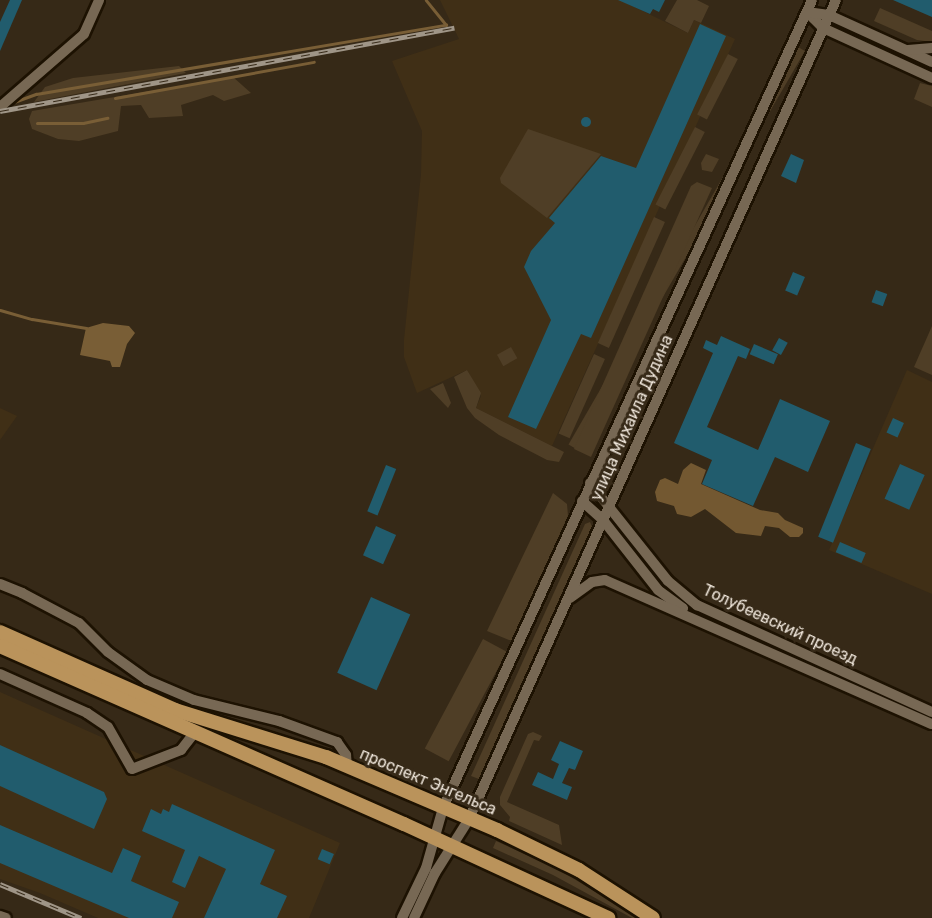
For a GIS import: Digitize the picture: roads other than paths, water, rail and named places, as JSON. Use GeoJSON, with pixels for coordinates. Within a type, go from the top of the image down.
{"type":"FeatureCollection","features":[{"type":"Feature","properties":{"kind":"main road"},"geometry":{"type":"LineString","coordinates":[[0,632],[172,715],[195,732],[608,918]]}},
{"type":"Feature","properties":{"kind":"main road"},"geometry":{"type":"LineString","coordinates":[[0,646],[172,715]]}},
{"type":"Feature","properties":{"kind":"main road","name":"проспект Энгельса"},"geometry":{"type":"LineString","coordinates":[[172,715],[326,757],[555,856],[653,918]]}},
{"type":"Feature","properties":{"kind":"street"},"geometry":{"type":"LineString","coordinates":[[0,107],[8,97],[84,34],[99,0]]}},
{"type":"Feature","properties":{"kind":"street","name":"улица Михаила Дудина"},"geometry":{"type":"LineString","coordinates":[[402,918],[426,868],[443,808],[812,0]]}},
{"type":"Feature","properties":{"kind":"street","name":"улица Михаила Дудина"},"geometry":{"type":"LineString","coordinates":[[414,918],[451,846],[469,819],[836,0]]}},
{"type":"Feature","properties":{"kind":"street"},"geometry":{"type":"LineString","coordinates":[[807,12],[830,15],[932,62]]}},
{"type":"Feature","properties":{"kind":"street"},"geometry":{"type":"LineString","coordinates":[[807,12],[823,28],[932,78]]}},
{"type":"Feature","properties":{"kind":"street"},"geometry":{"type":"LineString","coordinates":[[906,51],[932,48]]}},
{"type":"Feature","properties":{"kind":"street","name":"Толубеевский проезд"},"geometry":{"type":"LineString","coordinates":[[590,483],[668,581],[698,605],[932,712]]}},
{"type":"Feature","properties":{"kind":"street","name":"Толубеевский проезд"},"geometry":{"type":"LineString","coordinates":[[582,501],[603,520],[658,590],[706,622]]}},
{"type":"Feature","properties":{"kind":"street","name":"Толубеевский проезд"},"geometry":{"type":"LineString","coordinates":[[567,600],[592,582],[605,580],[706,622],[932,724]]}},
{"type":"Feature","properties":{"kind":"street"},"geometry":{"type":"LineString","coordinates":[[0,584],[22,592],[79,623],[108,652],[147,680],[207,704],[279,721],[337,742],[346,755],[347,766]]}},
{"type":"Feature","properties":{"kind":"street"},"geometry":{"type":"LineString","coordinates":[[0,674],[87,713],[108,727],[132,769],[181,750],[195,732]]}},
{"type":"Feature","properties":{"kind":"street"},"geometry":{"type":"LineString","coordinates":[[0,916],[6,918]]}},
{"type":"Feature","properties":{"kind":"waterway"},"geometry":{"type":"LineString","coordinates":[[11,103],[36,94],[446,25],[426,0]]}},
{"type":"Feature","properties":{"kind":"waterway"},"geometry":{"type":"LineString","coordinates":[[115,98],[314,62]]}},
{"type":"Feature","properties":{"kind":"waterway"},"geometry":{"type":"LineString","coordinates":[[37,123],[83,123],[107,118]]}},
{"type":"Feature","properties":{"kind":"waterway"},"geometry":{"type":"LineString","coordinates":[[0,310],[32,319],[86,328]]}},
{"type":"Feature","properties":{"kind":"railway"},"geometry":{"type":"LineString","coordinates":[[0,111],[454,28]]}},
{"type":"Feature","properties":{"kind":"railway"},"geometry":{"type":"LineString","coordinates":[[0,884],[81,918]]}}]}
